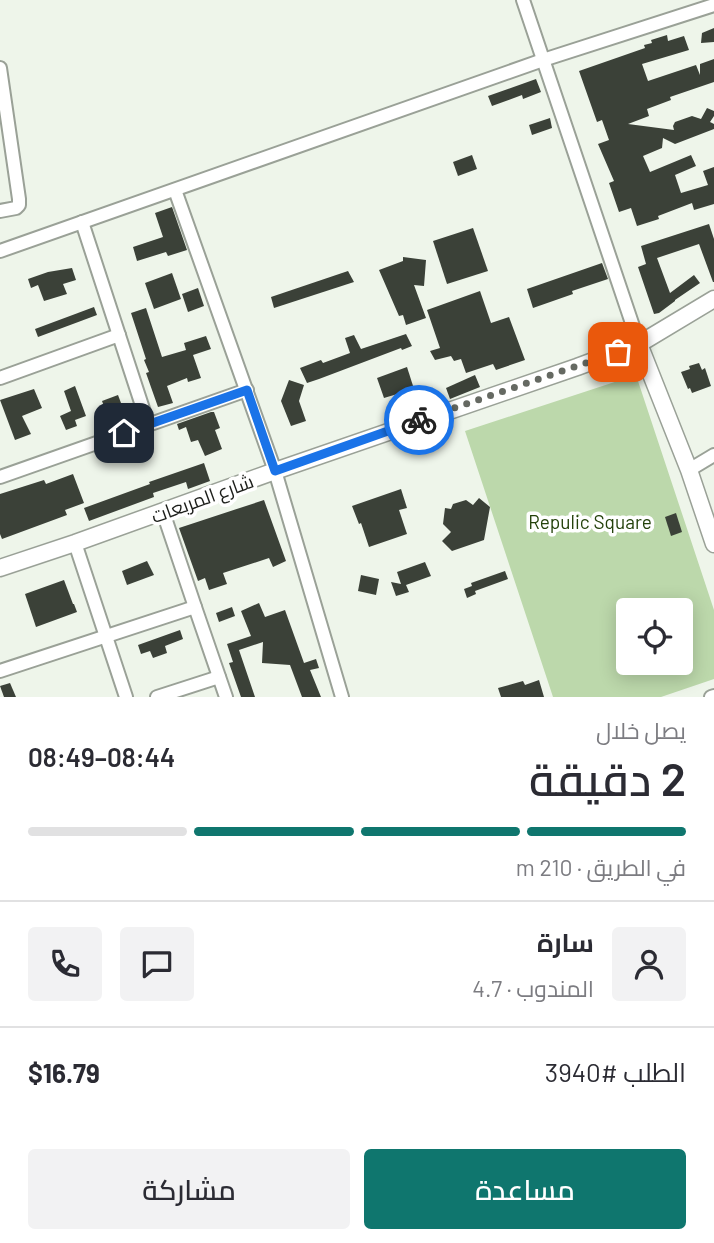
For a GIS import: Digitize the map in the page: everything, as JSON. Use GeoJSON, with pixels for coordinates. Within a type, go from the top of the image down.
{"type":"FeatureCollection","features":[{"type":"Feature","properties":{"kind":"main road","name":"شارع المربعات"},"geometry":{"type":"LineString","coordinates":[[0,568],[639,344],[714,299]]}},
{"type":"Feature","properties":{"kind":"main road"},"geometry":{"type":"LineString","coordinates":[[639,344],[689,470],[714,544]]}},
{"type":"Feature","properties":{"kind":"street"},"geometry":{"type":"LineString","coordinates":[[523,0],[639,344]]}},
{"type":"Feature","properties":{"kind":"street"},"geometry":{"type":"LineString","coordinates":[[0,251],[543,60],[714,5]]}},
{"type":"Feature","properties":{"kind":"street"},"geometry":{"type":"LineString","coordinates":[[0,68],[19,200],[16,208],[0,211]]}},
{"type":"Feature","properties":{"kind":"street"},"geometry":{"type":"LineString","coordinates":[[175,190],[275,471],[342,697]]}},
{"type":"Feature","properties":{"kind":"street"},"geometry":{"type":"LineString","coordinates":[[82,222],[148,424]]}},
{"type":"Feature","properties":{"kind":"street"},"geometry":{"type":"LineString","coordinates":[[0,377],[119,335]]}},
{"type":"Feature","properties":{"kind":"street"},"geometry":{"type":"LineString","coordinates":[[0,477],[247,390]]}},
{"type":"Feature","properties":{"kind":"street"},"geometry":{"type":"LineString","coordinates":[[689,470],[714,455]]}},
{"type":"Feature","properties":{"kind":"street"},"geometry":{"type":"LineString","coordinates":[[163,512],[226,697]]}},
{"type":"Feature","properties":{"kind":"street"},"geometry":{"type":"LineString","coordinates":[[75,543],[126,697]]}},
{"type":"Feature","properties":{"kind":"street"},"geometry":{"type":"LineString","coordinates":[[0,671],[195,607]]}},
{"type":"Feature","properties":{"kind":"street"},"geometry":{"type":"LineString","coordinates":[[157,697],[219,677]]}},
{"type":"Feature","properties":{"kind":"green space","name":"Repulic Square"},"geometry":{"type":"Polygon","coordinates":[[[636,375],[714,610],[714,679],[661,697],[553,697],[465,431],[636,375]]]}},
{"type":"Feature","properties":{"kind":"building"},"geometry":{"type":"Polygon","coordinates":[[[714,28],[714,42],[701,43],[702,33],[714,28]]]}},
{"type":"Feature","properties":{"kind":"building"},"geometry":{"type":"Polygon","coordinates":[[[667,35],[668,41],[684,36],[689,50],[642,64],[648,81],[696,65],[700,75],[700,64],[714,59],[714,82],[670,97],[671,100],[647,109],[649,116],[628,124],[674,130],[675,122],[692,116],[701,119],[707,108],[714,111],[710,122],[714,124],[714,129],[675,144],[663,138],[662,148],[643,156],[650,172],[691,155],[696,166],[675,175],[681,193],[708,185],[703,171],[714,167],[714,204],[694,210],[692,203],[637,226],[631,208],[619,212],[609,183],[614,181],[598,144],[609,140],[602,120],[597,122],[579,71],[645,48],[644,45],[652,43],[651,40],[667,35]]]}},
{"type":"Feature","properties":{"kind":"building"},"geometry":{"type":"Polygon","coordinates":[[[536,79],[541,92],[523,99],[522,95],[492,106],[488,96],[536,79]]]}},
{"type":"Feature","properties":{"kind":"building"},"geometry":{"type":"Polygon","coordinates":[[[550,118],[552,128],[532,135],[529,125],[550,118]]]}},
{"type":"Feature","properties":{"kind":"building"},"geometry":{"type":"Polygon","coordinates":[[[472,155],[477,169],[458,176],[453,162],[472,155]]]}},
{"type":"Feature","properties":{"kind":"building"},"geometry":{"type":"Polygon","coordinates":[[[172,207],[187,250],[168,256],[166,252],[137,261],[133,247],[163,237],[155,213],[172,207]]]}},
{"type":"Feature","properties":{"kind":"building"},"geometry":{"type":"Polygon","coordinates":[[[709,224],[714,239],[714,282],[699,244],[657,258],[670,293],[694,275],[700,283],[654,314],[638,267],[646,264],[641,246],[709,224]]]}},
{"type":"Feature","properties":{"kind":"building"},"geometry":{"type":"Polygon","coordinates":[[[473,228],[488,271],[447,284],[433,241],[473,228]]]}},
{"type":"Feature","properties":{"kind":"building"},"geometry":{"type":"Polygon","coordinates":[[[403,257],[426,260],[424,286],[414,285],[426,318],[406,325],[403,315],[399,316],[379,270],[403,261],[403,257]]]}},
{"type":"Feature","properties":{"kind":"building"},"geometry":{"type":"Polygon","coordinates":[[[602,263],[608,279],[533,308],[527,289],[602,263]]]}},
{"type":"Feature","properties":{"kind":"building"},"geometry":{"type":"Polygon","coordinates":[[[72,268],[76,280],[63,284],[67,294],[44,301],[38,285],[31,288],[28,279],[72,268]]]}},
{"type":"Feature","properties":{"kind":"building"},"geometry":{"type":"Polygon","coordinates":[[[348,271],[354,282],[274,308],[271,297],[348,271]]]}},
{"type":"Feature","properties":{"kind":"building"},"geometry":{"type":"Polygon","coordinates":[[[172,273],[181,299],[154,309],[145,283],[172,273]]]}},
{"type":"Feature","properties":{"kind":"building"},"geometry":{"type":"Polygon","coordinates":[[[198,288],[204,306],[188,312],[182,294],[198,288]]]}},
{"type":"Feature","properties":{"kind":"building"},"geometry":{"type":"Polygon","coordinates":[[[480,291],[491,323],[509,317],[525,360],[496,370],[493,364],[466,373],[461,359],[454,361],[451,356],[435,360],[430,351],[440,348],[427,310],[480,291]]]}},
{"type":"Feature","properties":{"kind":"building"},"geometry":{"type":"Polygon","coordinates":[[[94,307],[97,315],[38,337],[35,329],[94,307]]]}},
{"type":"Feature","properties":{"kind":"building"},"geometry":{"type":"Polygon","coordinates":[[[146,308],[162,357],[186,350],[184,343],[206,336],[211,349],[193,355],[201,378],[188,382],[187,378],[167,386],[173,403],[158,407],[146,373],[149,372],[144,360],[146,359],[131,313],[146,308]]]}},
{"type":"Feature","properties":{"kind":"building"},"geometry":{"type":"Polygon","coordinates":[[[406,334],[412,346],[307,383],[300,368],[350,353],[345,338],[354,335],[361,349],[406,334]]]}},
{"type":"Feature","properties":{"kind":"building"},"geometry":{"type":"Polygon","coordinates":[[[699,363],[702,370],[705,368],[711,386],[692,393],[681,372],[699,363]]]}},
{"type":"Feature","properties":{"kind":"building"},"geometry":{"type":"Polygon","coordinates":[[[407,367],[414,389],[384,398],[377,378],[407,367]]]}},
{"type":"Feature","properties":{"kind":"building"},"geometry":{"type":"Polygon","coordinates":[[[475,375],[480,387],[450,399],[446,388],[475,375]]]}},
{"type":"Feature","properties":{"kind":"building"},"geometry":{"type":"Polygon","coordinates":[[[289,380],[304,385],[299,401],[306,421],[291,426],[281,401],[289,380]]]}},
{"type":"Feature","properties":{"kind":"building"},"geometry":{"type":"Polygon","coordinates":[[[75,386],[86,416],[75,420],[77,426],[66,430],[60,416],[71,411],[64,391],[75,386]]]}},
{"type":"Feature","properties":{"kind":"building"},"geometry":{"type":"Polygon","coordinates":[[[34,389],[42,408],[22,416],[31,434],[15,440],[0,400],[34,389]]]}},
{"type":"Feature","properties":{"kind":"building"},"geometry":{"type":"Polygon","coordinates":[[[118,395],[121,403],[105,409],[102,401],[118,395]]]}},
{"type":"Feature","properties":{"kind":"building"},"geometry":{"type":"Polygon","coordinates":[[[214,412],[220,428],[215,430],[222,449],[205,456],[198,440],[191,442],[186,427],[179,430],[177,424],[214,412]]]}},
{"type":"Feature","properties":{"kind":"building"},"geometry":{"type":"Polygon","coordinates":[[[204,463],[210,481],[188,489],[186,482],[153,493],[154,497],[89,521],[84,508],[204,463]]]}},
{"type":"Feature","properties":{"kind":"building"},"geometry":{"type":"Polygon","coordinates":[[[73,474],[84,503],[65,510],[67,515],[2,539],[0,494],[44,480],[46,484],[73,474]]]}},
{"type":"Feature","properties":{"kind":"building"},"geometry":{"type":"Polygon","coordinates":[[[401,489],[407,508],[399,510],[407,534],[369,547],[352,506],[401,489]]]}},
{"type":"Feature","properties":{"kind":"building"},"geometry":{"type":"Polygon","coordinates":[[[479,498],[490,507],[484,540],[452,551],[442,541],[451,532],[443,524],[445,508],[451,509],[453,504],[466,500],[473,505],[479,498]]]}},
{"type":"Feature","properties":{"kind":"building"},"geometry":{"type":"Polygon","coordinates":[[[264,500],[286,561],[273,567],[269,558],[223,573],[227,584],[209,590],[205,578],[198,581],[179,528],[264,500]]]}},
{"type":"Feature","properties":{"kind":"building"},"geometry":{"type":"Polygon","coordinates":[[[676,513],[682,532],[671,536],[665,517],[676,513]]]}},
{"type":"Feature","properties":{"kind":"building"},"geometry":{"type":"Polygon","coordinates":[[[147,561],[154,575],[127,585],[122,571],[147,561]]]}},
{"type":"Feature","properties":{"kind":"building"},"geometry":{"type":"Polygon","coordinates":[[[425,562],[431,576],[406,585],[409,592],[396,596],[391,582],[401,584],[397,572],[425,562]]]}},
{"type":"Feature","properties":{"kind":"building"},"geometry":{"type":"Polygon","coordinates":[[[505,571],[508,579],[475,591],[476,594],[467,598],[464,589],[472,586],[471,583],[505,571]]]}},
{"type":"Feature","properties":{"kind":"building"},"geometry":{"type":"Polygon","coordinates":[[[361,575],[379,579],[376,595],[358,591],[361,575]]]}},
{"type":"Feature","properties":{"kind":"building"},"geometry":{"type":"Polygon","coordinates":[[[64,580],[77,612],[36,627],[25,594],[64,580]]]}},
{"type":"Feature","properties":{"kind":"building"},"geometry":{"type":"Polygon","coordinates":[[[259,603],[265,617],[285,610],[304,663],[316,659],[319,668],[310,670],[321,697],[302,697],[290,665],[262,663],[263,642],[239,650],[255,697],[241,697],[229,663],[233,662],[227,644],[251,636],[241,611],[259,603]]]}},
{"type":"Feature","properties":{"kind":"building"},"geometry":{"type":"Polygon","coordinates":[[[232,607],[235,616],[219,622],[216,613],[232,607]]]}},
{"type":"Feature","properties":{"kind":"building"},"geometry":{"type":"Polygon","coordinates":[[[180,630],[183,639],[165,646],[167,653],[153,658],[150,651],[141,654],[138,645],[180,630]]]}},
{"type":"Feature","properties":{"kind":"building"},"geometry":{"type":"Polygon","coordinates":[[[539,680],[544,697],[501,697],[498,688],[523,681],[525,685],[539,680]]]}},
{"type":"Feature","properties":{"kind":"building"},"geometry":{"type":"Polygon","coordinates":[[[10,683],[16,697],[4,697],[0,686],[10,683]]]}},
{"type":"Feature","properties":{"kind":"way so far"},"geometry":{"type":"LineString","coordinates":[[419,420],[618,352]]}},
{"type":"Feature","properties":{"kind":"route"},"geometry":{"type":"LineString","coordinates":[[124,433],[247,390],[275,471],[419,420]]}}]}
